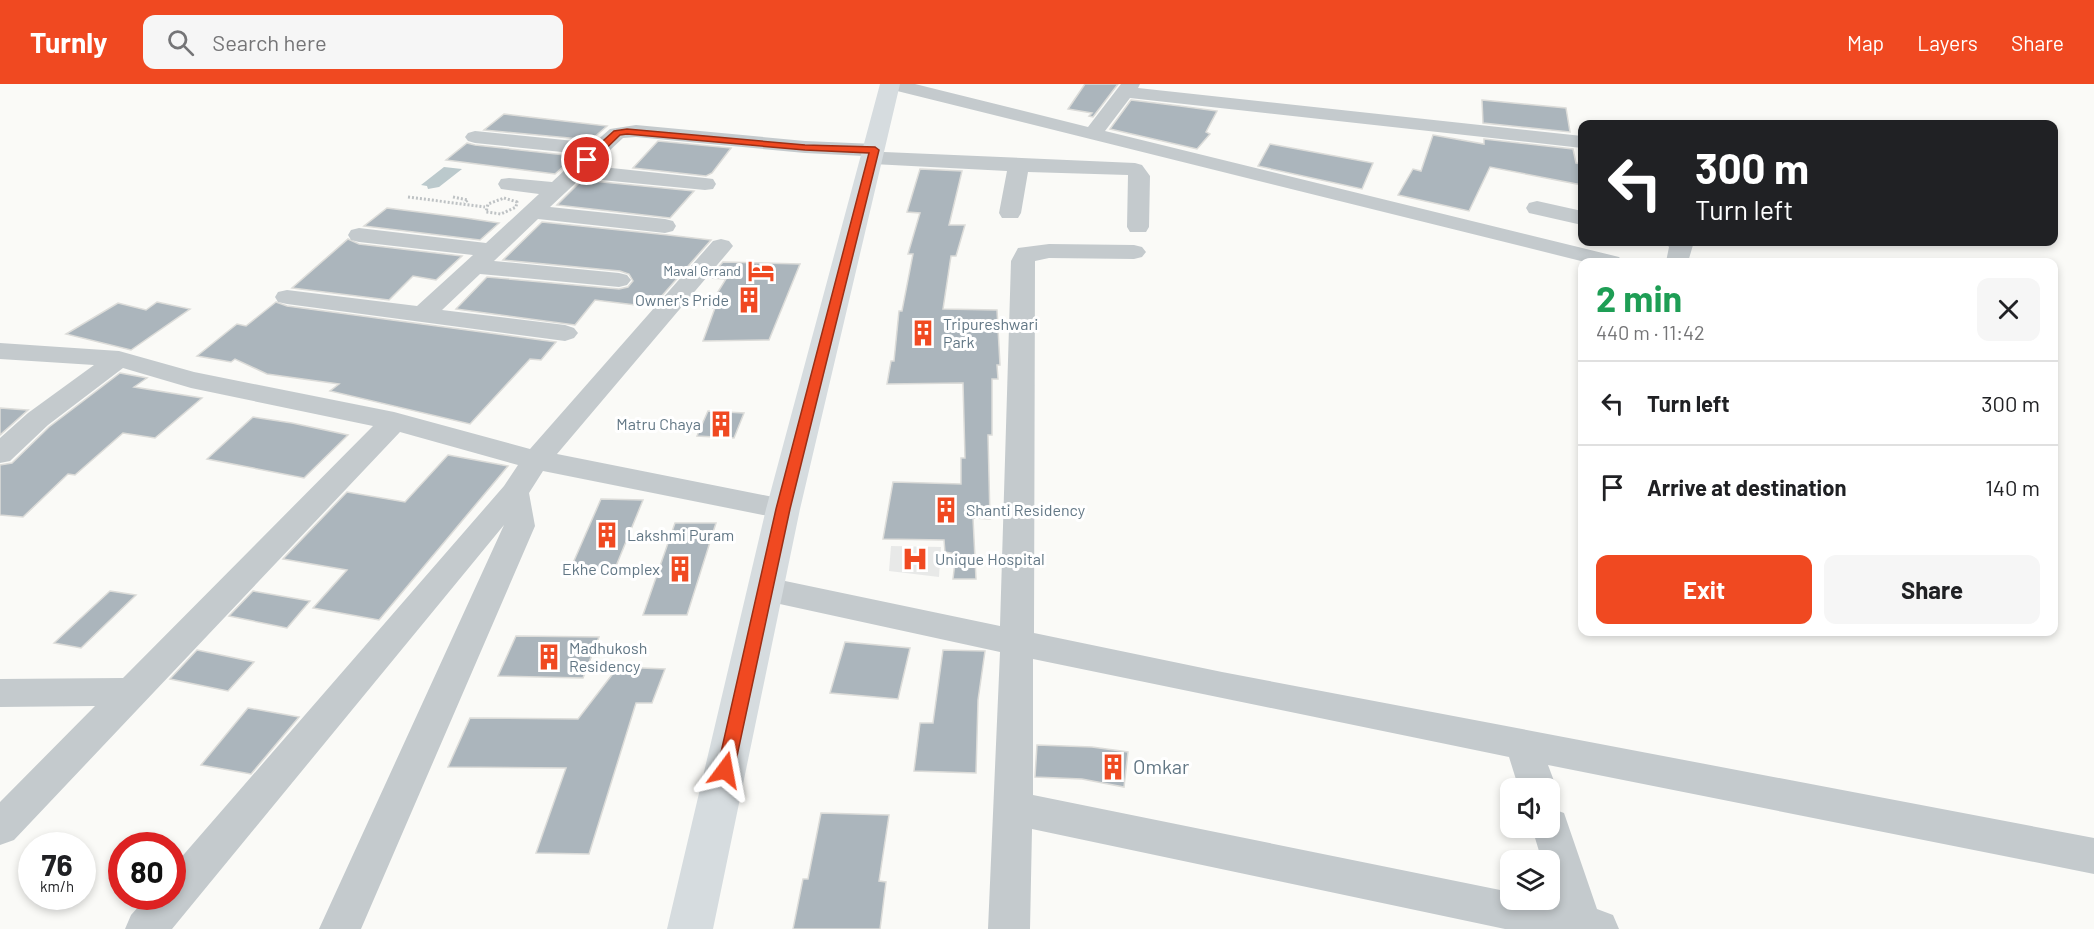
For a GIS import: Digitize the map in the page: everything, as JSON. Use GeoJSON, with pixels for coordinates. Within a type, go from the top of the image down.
{"type":"FeatureCollection","features":[{"type":"Feature","properties":{"kind":"highway"},"geometry":{"type":"LineString","coordinates":[[690,929],[783,509],[891,84]]}},
{"type":"Feature","properties":{"kind":"street"},"geometry":{"type":"LineString","coordinates":[[891,84],[1595,258]]}},
{"type":"Feature","properties":{"kind":"street"},"geometry":{"type":"LineString","coordinates":[[1092,135],[1129,88],[1578,142]]}},
{"type":"Feature","properties":{"kind":"street"},"geometry":{"type":"LineString","coordinates":[[422,315],[617,133],[636,131],[874,154],[1019,165],[1135,169],[1138,176],[1136,239],[1026,253],[1023,261],[1014,808],[1009,929]]}},
{"type":"Feature","properties":{"kind":"street"},"geometry":{"type":"LineString","coordinates":[[475,137],[598,150]]}},
{"type":"Feature","properties":{"kind":"street"},"geometry":{"type":"LineString","coordinates":[[1010,213],[1019,165]]}},
{"type":"Feature","properties":{"kind":"street"},"geometry":{"type":"LineString","coordinates":[[576,171],[705,184]]}},
{"type":"Feature","properties":{"kind":"street"},"geometry":{"type":"LineString","coordinates":[[509,184],[557,189]]}},
{"type":"Feature","properties":{"kind":"street"},"geometry":{"type":"LineString","coordinates":[[1537,208],[1578,217]]}},
{"type":"Feature","properties":{"kind":"street"},"geometry":{"type":"LineString","coordinates":[[534,212],[665,226]]}},
{"type":"Feature","properties":{"kind":"street"},"geometry":{"type":"LineString","coordinates":[[359,235],[619,280]]}},
{"type":"Feature","properties":{"kind":"street"},"geometry":{"type":"LineString","coordinates":[[146,929],[514,493],[536,460],[721,246]]}},
{"type":"Feature","properties":{"kind":"street"},"geometry":{"type":"LineString","coordinates":[[287,297],[565,333]]}},
{"type":"Feature","properties":{"kind":"street"},"geometry":{"type":"LineString","coordinates":[[0,351],[119,359],[191,380],[394,421],[536,460],[783,509]]}},
{"type":"Feature","properties":{"kind":"street"},"geometry":{"type":"LineString","coordinates":[[0,454],[38,419],[119,359]]}},
{"type":"Feature","properties":{"kind":"street"},"geometry":{"type":"LineString","coordinates":[[0,828],[394,421]]}},
{"type":"Feature","properties":{"kind":"street"},"geometry":{"type":"LineString","coordinates":[[340,929],[519,526],[514,493]]}},
{"type":"Feature","properties":{"kind":"street"},"geometry":{"type":"LineString","coordinates":[[766,589],[1222,686],[2094,856]]}},
{"type":"Feature","properties":{"kind":"street"},"geometry":{"type":"LineString","coordinates":[[0,693],[134,692]]}},
{"type":"Feature","properties":{"kind":"street"},"geometry":{"type":"LineString","coordinates":[[1523,744],[1534,778]]}},
{"type":"Feature","properties":{"kind":"street"},"geometry":{"type":"LineString","coordinates":[[1014,808],[1588,928]]}},
{"type":"Feature","properties":{"kind":"street"},"geometry":{"type":"LineString","coordinates":[[1555,838],[1588,928]]}},
{"type":"Feature","properties":{"kind":"path"},"geometry":{"type":"LineString","coordinates":[[408,197],[485,207],[504,198],[514,200],[518,204],[507,213],[495,215],[486,212],[485,207]]}},
{"type":"Feature","properties":{"kind":"path"},"geometry":{"type":"LineString","coordinates":[[453,197],[468,200],[464,204]]}},
{"type":"Feature","properties":{"kind":"shaded area"},"geometry":{"type":"Polygon","coordinates":[[[444,167],[462,169],[439,187],[428,189],[427,186],[421,185],[444,167]]]}},
{"type":"Feature","properties":{"kind":"shaded area","name":"Unique Hospital"},"geometry":{"type":"Polygon","coordinates":[[[891,546],[941,547],[939,577],[889,571],[891,546]]]}},
{"type":"Feature","properties":{"kind":"building"},"geometry":{"type":"Polygon","coordinates":[[[1085,84],[1118,84],[1093,117],[1089,116],[1092,113],[1068,109],[1085,84]]]}},
{"type":"Feature","properties":{"kind":"building"},"geometry":{"type":"Polygon","coordinates":[[[1131,100],[1217,111],[1206,132],[1210,134],[1197,149],[1110,129],[1131,100]]]}},
{"type":"Feature","properties":{"kind":"building"},"geometry":{"type":"Polygon","coordinates":[[[1482,100],[1566,108],[1570,132],[1483,123],[1482,100]]]}},
{"type":"Feature","properties":{"kind":"building"},"geometry":{"type":"Polygon","coordinates":[[[504,114],[607,126],[591,140],[484,130],[504,114]]]}},
{"type":"Feature","properties":{"kind":"building"},"geometry":{"type":"Polygon","coordinates":[[[1433,135],[1484,144],[1484,139],[1573,149],[1578,163],[1578,184],[1490,167],[1469,211],[1398,195],[1413,169],[1421,171],[1433,135]]]}},
{"type":"Feature","properties":{"kind":"building"},"geometry":{"type":"Polygon","coordinates":[[[658,141],[731,148],[712,173],[706,176],[633,168],[658,141]]]}},
{"type":"Feature","properties":{"kind":"building"},"geometry":{"type":"Polygon","coordinates":[[[467,143],[575,156],[555,174],[446,160],[467,143]]]}},
{"type":"Feature","properties":{"kind":"building"},"geometry":{"type":"Polygon","coordinates":[[[1270,144],[1373,163],[1362,189],[1258,166],[1270,144]]]}},
{"type":"Feature","properties":{"kind":"building"},"geometry":{"type":"Polygon","coordinates":[[[920,169],[962,171],[949,225],[965,225],[956,256],[951,256],[943,309],[997,310],[1000,365],[997,365],[998,379],[992,379],[992,435],[988,435],[990,519],[973,518],[976,579],[953,579],[956,554],[945,552],[944,540],[883,539],[893,482],[961,484],[961,458],[965,458],[963,383],[887,384],[891,361],[894,361],[899,311],[902,311],[913,254],[908,254],[920,213],[907,212],[920,169]]]}},
{"type":"Feature","properties":{"kind":"building"},"geometry":{"type":"Polygon","coordinates":[[[582,180],[694,191],[670,218],[557,205],[582,180]]]}},
{"type":"Feature","properties":{"kind":"building"},"geometry":{"type":"Polygon","coordinates":[[[387,208],[499,223],[480,240],[364,226],[387,208]]]}},
{"type":"Feature","properties":{"kind":"building"},"geometry":{"type":"Polygon","coordinates":[[[542,222],[711,240],[652,307],[595,300],[575,325],[456,309],[487,277],[619,289],[628,287],[633,281],[629,274],[620,271],[503,260],[542,222]]]}},
{"type":"Feature","properties":{"kind":"building"},"geometry":{"type":"Polygon","coordinates":[[[348,239],[359,244],[462,256],[436,280],[413,276],[389,300],[292,288],[348,239]]]}},
{"type":"Feature","properties":{"kind":"building"},"geometry":{"type":"Polygon","coordinates":[[[723,262],[800,264],[769,340],[703,341],[715,308],[708,308],[726,279],[709,278],[723,262]]]}},
{"type":"Feature","properties":{"kind":"building"},"geometry":{"type":"Polygon","coordinates":[[[157,302],[190,309],[131,350],[66,334],[118,303],[146,310],[157,302]]]}},
{"type":"Feature","properties":{"kind":"building"},"geometry":{"type":"Polygon","coordinates":[[[276,302],[287,306],[556,342],[541,360],[530,359],[470,424],[330,391],[339,384],[267,374],[235,359],[231,362],[197,356],[237,324],[246,326],[276,302]]]}},
{"type":"Feature","properties":{"kind":"building"},"geometry":{"type":"Polygon","coordinates":[[[120,373],[147,378],[134,387],[202,398],[155,438],[123,433],[75,475],[68,474],[23,517],[0,515],[0,465],[12,463],[49,427],[120,373]]]}},
{"type":"Feature","properties":{"kind":"building"},"geometry":{"type":"Polygon","coordinates":[[[0,408],[27,410],[28,410],[0,435],[0,408]]]}},
{"type":"Feature","properties":{"kind":"building","name":"Matru Chaya"},"geometry":{"type":"Polygon","coordinates":[[[708,411],[744,413],[734,438],[697,436],[708,411]]]}},
{"type":"Feature","properties":{"kind":"building"},"geometry":{"type":"Polygon","coordinates":[[[253,417],[348,435],[304,478],[207,459],[253,417]]]}},
{"type":"Feature","properties":{"kind":"building"},"geometry":{"type":"Polygon","coordinates":[[[448,455],[508,466],[379,620],[313,608],[347,570],[283,559],[347,492],[405,502],[448,455]]]}},
{"type":"Feature","properties":{"kind":"building","name":"Lakshmi Puram"},"geometry":{"type":"Polygon","coordinates":[[[601,499],[643,500],[614,571],[570,570],[601,499]]]}},
{"type":"Feature","properties":{"kind":"building","name":"Ekhe Complex"},"geometry":{"type":"Polygon","coordinates":[[[675,523],[716,523],[687,615],[643,615],[675,523]]]}},
{"type":"Feature","properties":{"kind":"building"},"geometry":{"type":"Polygon","coordinates":[[[110,591],[136,595],[81,648],[54,643],[110,591]]]}},
{"type":"Feature","properties":{"kind":"building"},"geometry":{"type":"Polygon","coordinates":[[[253,591],[310,601],[287,628],[229,616],[253,591]]]}},
{"type":"Feature","properties":{"kind":"building","name":"Madhukosh Residency"},"geometry":{"type":"Polygon","coordinates":[[[516,636],[599,637],[583,678],[498,676],[516,636]]]}},
{"type":"Feature","properties":{"kind":"building"},"geometry":{"type":"Polygon","coordinates":[[[845,642],[910,648],[898,699],[830,693],[845,642]]]}},
{"type":"Feature","properties":{"kind":"building"},"geometry":{"type":"Polygon","coordinates":[[[197,650],[254,662],[228,691],[170,679],[197,650]]]}},
{"type":"Feature","properties":{"kind":"building"},"geometry":{"type":"Polygon","coordinates":[[[943,650],[985,651],[978,700],[976,773],[914,771],[920,723],[933,723],[943,650]]]}},
{"type":"Feature","properties":{"kind":"building"},"geometry":{"type":"Polygon","coordinates":[[[618,667],[665,669],[652,703],[636,703],[589,854],[536,853],[566,768],[448,767],[470,718],[578,719],[618,667]]]}},
{"type":"Feature","properties":{"kind":"building"},"geometry":{"type":"Polygon","coordinates":[[[248,708],[299,717],[251,774],[201,765],[248,708]]]}},
{"type":"Feature","properties":{"kind":"building"},"geometry":{"type":"Polygon","coordinates":[[[1037,745],[1092,747],[1128,752],[1124,787],[1082,779],[1035,777],[1037,745]]]}},
{"type":"Feature","properties":{"kind":"building"},"geometry":{"type":"Polygon","coordinates":[[[821,813],[889,815],[879,881],[886,882],[880,929],[793,929],[803,879],[808,879],[821,813]]]}},
{"type":"Feature","properties":{"kind":"place","name":"Maval Grrand"},"geometry":{"type":"Point","coordinates":[761,271]}},
{"type":"Feature","properties":{"kind":"place","name":"Owner's Pride"},"geometry":{"type":"Point","coordinates":[749,300]}},
{"type":"Feature","properties":{"kind":"place","name":"Tripureshwari Park"},"geometry":{"type":"Point","coordinates":[923,333]}},
{"type":"Feature","properties":{"kind":"place","name":"Matru Chaya"},"geometry":{"type":"Point","coordinates":[721,424]}},
{"type":"Feature","properties":{"kind":"place","name":"Shanti Residency"},"geometry":{"type":"Point","coordinates":[946,510]}},
{"type":"Feature","properties":{"kind":"place","name":"Lakshmi Puram"},"geometry":{"type":"Point","coordinates":[607,535]}},
{"type":"Feature","properties":{"kind":"place","name":"Unique Hospital"},"geometry":{"type":"Point","coordinates":[915,559]}},
{"type":"Feature","properties":{"kind":"place","name":"Ekhe Complex"},"geometry":{"type":"Point","coordinates":[680,569]}},
{"type":"Feature","properties":{"kind":"place","name":"Madhukosh Residency"},"geometry":{"type":"Point","coordinates":[549,657]}},
{"type":"Feature","properties":{"kind":"place","name":"Omkar"},"geometry":{"type":"Point","coordinates":[1113,767]}},
{"type":"Feature","properties":{"kind":"route"},"geometry":{"type":"LineString","coordinates":[[587,160],[617,133],[627,131],[805,147],[875,150],[783,509],[725,770]]}}]}
